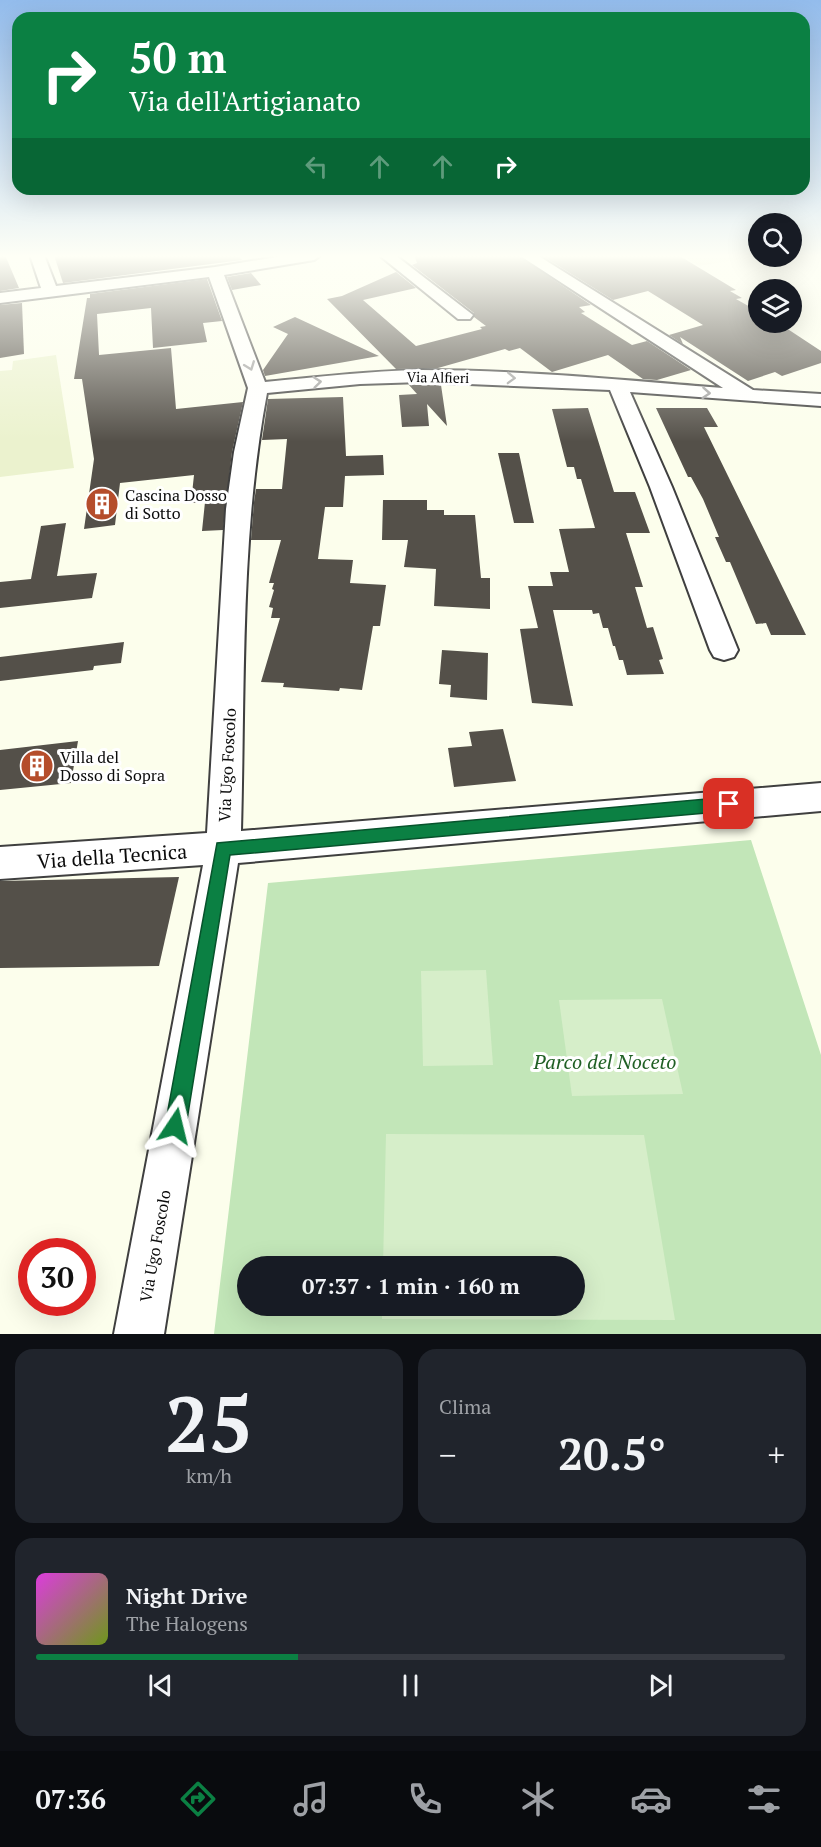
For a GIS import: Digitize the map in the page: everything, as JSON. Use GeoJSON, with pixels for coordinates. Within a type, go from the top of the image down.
{"type":"FeatureCollection","features":[{"type":"Feature","properties":{"kind":"street"},"geometry":{"type":"LineString","coordinates":[[232,317],[258,388]]}},
{"type":"Feature","properties":{"kind":"street"},"geometry":{"type":"LineString","coordinates":[[625,317],[750,396]]}},
{"type":"Feature","properties":{"kind":"street","name":"Via Alfieri"},"geometry":{"type":"LineString","coordinates":[[258,388],[357,378],[421,376],[526,379],[821,400]]}},
{"type":"Feature","properties":{"kind":"street"},"geometry":{"type":"LineString","coordinates":[[618,386],[661,487],[724,650]]}},
{"type":"Feature","properties":{"kind":"street","name":"Via Ugo Foscolo"},"geometry":{"type":"LineString","coordinates":[[139,1334],[223,848],[238,509],[245,452],[258,388]]}},
{"type":"Feature","properties":{"kind":"street","name":"Via della Tecnica"},"geometry":{"type":"LineString","coordinates":[[0,863],[223,848],[821,796]]}},
{"type":"Feature","properties":{"kind":"green space"},"geometry":{"type":"Polygon","coordinates":[[[56,355],[74,468],[0,477],[0,371],[12,370],[13,361],[56,355]]]}},
{"type":"Feature","properties":{"kind":"green space","name":"Parco del Noceto"},"geometry":{"type":"Polygon","coordinates":[[[751,840],[821,1055],[821,1334],[214,1334],[268,883],[751,840]]]}},
{"type":"Feature","properties":{"kind":"green space"},"geometry":{"type":"Polygon","coordinates":[[[486,970],[493,1065],[423,1066],[421,971],[486,970]]]}},
{"type":"Feature","properties":{"kind":"green space"},"geometry":{"type":"Polygon","coordinates":[[[662,999],[683,1094],[572,1096],[559,1000],[662,999]]]}},
{"type":"Feature","properties":{"kind":"green space"},"geometry":{"type":"Polygon","coordinates":[[[386,1134],[644,1135],[675,1320],[382,1319],[382,1316],[585,1316],[585,1256],[383,1256],[386,1134]]]}},
{"type":"Feature","properties":{"kind":"building"},"geometry":{"type":"Polygon","coordinates":[[[0,317],[23,317],[24,354],[0,358],[0,317]]]}},
{"type":"Feature","properties":{"kind":"building"},"geometry":{"type":"Polygon","coordinates":[[[84,317],[97,317],[99,355],[171,348],[176,409],[243,402],[232,452],[223,530],[202,531],[205,502],[191,503],[194,475],[120,483],[115,525],[84,529],[94,459],[82,379],[74,379],[84,317]]]}},
{"type":"Feature","properties":{"kind":"building"},"geometry":{"type":"Polygon","coordinates":[[[151,317],[221,317],[222,321],[203,323],[207,342],[153,348],[151,317]]]}},
{"type":"Feature","properties":{"kind":"building"},"geometry":{"type":"Polygon","coordinates":[[[296,317],[379,356],[265,376],[263,370],[288,334],[273,327],[296,317]]]}},
{"type":"Feature","properties":{"kind":"building"},"geometry":{"type":"Polygon","coordinates":[[[345,317],[383,317],[416,346],[486,326],[474,317],[588,317],[632,345],[647,341],[691,370],[657,380],[643,379],[608,355],[552,372],[520,348],[509,351],[505,349],[438,368],[396,369],[345,317]]]}},
{"type":"Feature","properties":{"kind":"building"},"geometry":{"type":"Polygon","coordinates":[[[690,317],[748,317],[748,333],[794,333],[821,351],[821,363],[782,376],[775,372],[748,381],[680,337],[683,344],[669,335],[703,325],[690,317]]]}},
{"type":"Feature","properties":{"kind":"building"},"geometry":{"type":"Polygon","coordinates":[[[409,385],[441,385],[447,426],[427,404],[429,426],[402,427],[399,395],[417,394],[409,385]]]}},
{"type":"Feature","properties":{"kind":"building"},"geometry":{"type":"Polygon","coordinates":[[[343,397],[346,456],[383,455],[384,475],[345,476],[343,507],[325,507],[318,559],[353,560],[350,583],[386,585],[380,626],[373,626],[362,690],[340,688],[339,691],[283,687],[284,683],[261,682],[280,618],[271,618],[273,608],[269,607],[274,583],[269,583],[281,540],[251,540],[254,502],[256,489],[282,489],[287,439],[262,440],[268,399],[343,397]]]}},
{"type":"Feature","properties":{"kind":"building"},"geometry":{"type":"Polygon","coordinates":[[[588,408],[614,492],[635,492],[650,533],[626,533],[643,587],[635,587],[647,628],[653,627],[663,659],[659,660],[664,674],[627,675],[623,660],[619,660],[615,646],[613,646],[608,628],[603,628],[599,613],[593,614],[592,610],[553,610],[573,706],[532,703],[520,629],[538,628],[528,586],[553,586],[550,572],[569,572],[559,529],[595,528],[581,479],[577,479],[574,467],[567,467],[552,409],[588,408]]]}},
{"type":"Feature","properties":{"kind":"building"},"geometry":{"type":"Polygon","coordinates":[[[656,408],[707,408],[718,427],[704,427],[806,635],[771,635],[766,623],[756,624],[730,562],[726,562],[715,537],[719,537],[703,499],[691,477],[688,477],[656,408]]]}},
{"type":"Feature","properties":{"kind":"building"},"geometry":{"type":"Polygon","coordinates":[[[498,453],[519,453],[534,523],[514,523],[498,453]]]}},
{"type":"Feature","properties":{"kind":"building"},"geometry":{"type":"Polygon","coordinates":[[[383,500],[427,500],[427,510],[444,510],[444,515],[475,515],[481,578],[490,578],[490,609],[434,606],[436,569],[404,567],[408,540],[382,540],[383,500]]]}},
{"type":"Feature","properties":{"kind":"building"},"geometry":{"type":"Polygon","coordinates":[[[66,523],[57,576],[97,573],[92,598],[0,608],[0,582],[31,579],[41,526],[66,523]]]}},
{"type":"Feature","properties":{"kind":"building"},"geometry":{"type":"Polygon","coordinates":[[[124,642],[121,663],[94,666],[93,670],[0,681],[0,657],[124,642]]]}},
{"type":"Feature","properties":{"kind":"building"},"geometry":{"type":"Polygon","coordinates":[[[442,650],[488,653],[487,700],[450,697],[451,685],[439,684],[442,650]]]}},
{"type":"Feature","properties":{"kind":"building"},"geometry":{"type":"Polygon","coordinates":[[[503,729],[516,781],[454,787],[448,748],[472,746],[469,732],[503,729]]]}},
{"type":"Feature","properties":{"kind":"building","name":"Villa del Dosso di Sopra"},"geometry":{"type":"Polygon","coordinates":[[[78,741],[71,783],[0,790],[0,750],[78,741]]]}},
{"type":"Feature","properties":{"kind":"building"},"geometry":{"type":"Polygon","coordinates":[[[179,877],[159,966],[0,968],[0,881],[179,877]]]}},
{"type":"Feature","properties":{"kind":"place","name":"Cascina Dosso di Sotto"},"geometry":{"type":"Point","coordinates":[102,504]}},
{"type":"Feature","properties":{"kind":"place","name":"Villa del Dosso di Sopra"},"geometry":{"type":"Point","coordinates":[37,766]}},
{"type":"Feature","properties":{"kind":"route"},"geometry":{"type":"LineString","coordinates":[[175,1126],[223,848],[729,804]]}}]}
